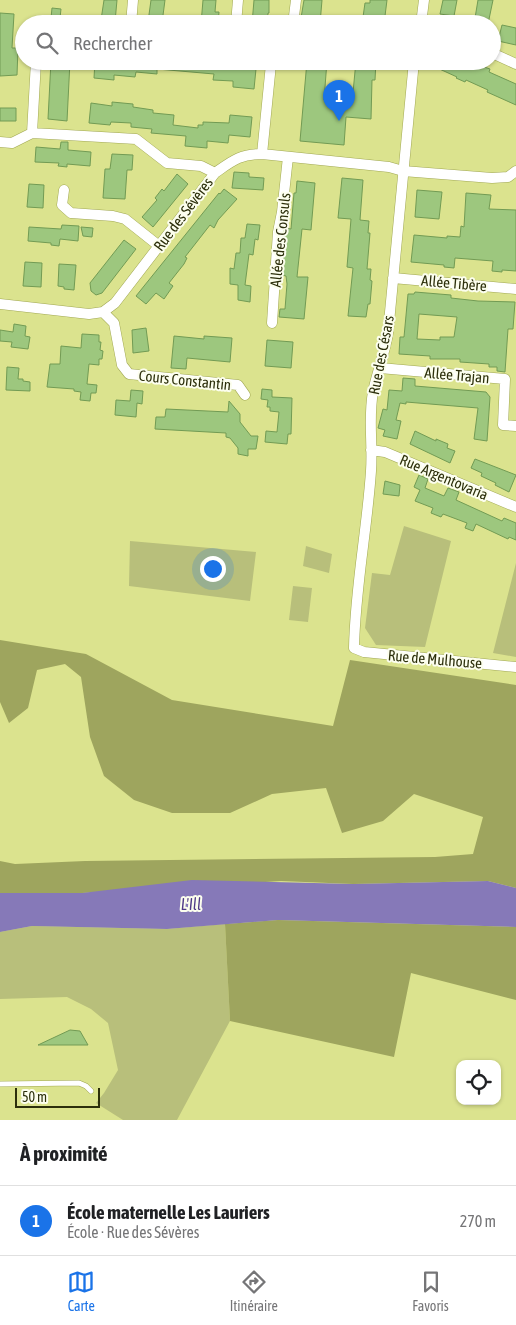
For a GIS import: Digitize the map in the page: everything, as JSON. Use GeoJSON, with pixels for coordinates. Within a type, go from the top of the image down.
{"type":"FeatureCollection","features":[{"type":"Feature","properties":{"kind":"street"},"geometry":{"type":"LineString","coordinates":[[132,15],[133,0]]}},
{"type":"Feature","properties":{"kind":"street"},"geometry":{"type":"LineString","coordinates":[[237,15],[238,0]]}},
{"type":"Feature","properties":{"kind":"street"},"geometry":{"type":"LineString","coordinates":[[294,15],[296,0]]}},
{"type":"Feature","properties":{"kind":"street"},"geometry":{"type":"LineString","coordinates":[[422,15],[424,0]]}},
{"type":"Feature","properties":{"kind":"street"},"geometry":{"type":"LineString","coordinates":[[501,58],[516,64]]}},
{"type":"Feature","properties":{"kind":"street"},"geometry":{"type":"LineString","coordinates":[[32,133],[36,70]]}},
{"type":"Feature","properties":{"kind":"street"},"geometry":{"type":"LineString","coordinates":[[262,154],[269,70]]}},
{"type":"Feature","properties":{"kind":"street","name":"Rue des Césars"},"geometry":{"type":"LineString","coordinates":[[354,648],[361,556],[371,471],[370,421],[373,390],[388,333],[413,70]]}},
{"type":"Feature","properties":{"kind":"street"},"geometry":{"type":"LineString","coordinates":[[0,142],[12,143],[32,133],[136,140],[167,163],[201,166],[215,173]]}},
{"type":"Feature","properties":{"kind":"street","name":"Rue des Sévères"},"geometry":{"type":"LineString","coordinates":[[103,312],[115,303],[215,173],[234,159],[247,154],[389,167],[404,171],[492,178],[508,177],[516,171]]}},
{"type":"Feature","properties":{"kind":"street","name":"Allée des Consuls"},"geometry":{"type":"LineString","coordinates":[[272,323],[278,232],[288,157]]}},
{"type":"Feature","properties":{"kind":"street"},"geometry":{"type":"LineString","coordinates":[[64,190],[62,206],[71,213],[112,216],[125,219],[159,246]]}},
{"type":"Feature","properties":{"kind":"street","name":"Allée Tibère"},"geometry":{"type":"LineString","coordinates":[[393,278],[516,289]]}},
{"type":"Feature","properties":{"kind":"street"},"geometry":{"type":"LineString","coordinates":[[0,304],[89,314],[103,312]]}},
{"type":"Feature","properties":{"kind":"street","name":"Cours Constantin"},"geometry":{"type":"LineString","coordinates":[[103,312],[114,323],[122,365],[129,374],[238,385],[245,395]]}},
{"type":"Feature","properties":{"kind":"street","name":"Allée Trajan"},"geometry":{"type":"LineString","coordinates":[[380,368],[505,379],[503,425],[516,426]]}},
{"type":"Feature","properties":{"kind":"street","name":"Rue Argentovaria"},"geometry":{"type":"LineString","coordinates":[[371,450],[385,452],[516,507]]}},
{"type":"Feature","properties":{"kind":"street","name":"Rue de Mulhouse"},"geometry":{"type":"LineString","coordinates":[[354,648],[364,652],[516,667]]}},
{"type":"Feature","properties":{"kind":"lane"},"geometry":{"type":"LineString","coordinates":[[0,1084],[79,1084],[86,1086],[91,1091]]}},
{"type":"Feature","properties":{"kind":"green space"},"geometry":{"type":"Polygon","coordinates":[[[404,526],[451,541],[425,647],[376,645],[365,628],[372,573],[390,575],[404,526]]]}},
{"type":"Feature","properties":{"kind":"green space"},"geometry":{"type":"Polygon","coordinates":[[[130,541],[256,552],[250,601],[129,586],[130,541]]]}},
{"type":"Feature","properties":{"kind":"green space"},"geometry":{"type":"Polygon","coordinates":[[[306,546],[332,554],[329,573],[303,566],[306,546]]]}},
{"type":"Feature","properties":{"kind":"green space"},"geometry":{"type":"Polygon","coordinates":[[[516,563],[516,657],[493,653],[516,563]]]}},
{"type":"Feature","properties":{"kind":"green space"},"geometry":{"type":"Polygon","coordinates":[[[293,586],[312,588],[308,622],[289,620],[293,586]]]}},
{"type":"Feature","properties":{"kind":"green space"},"geometry":{"type":"Polygon","coordinates":[[[0,640],[86,654],[172,700],[333,726],[350,660],[516,685],[516,888],[488,881],[353,884],[281,881],[82,893],[0,893],[0,861],[15,864],[85,861],[435,857],[473,854],[483,817],[414,794],[383,821],[342,833],[326,788],[272,794],[230,813],[172,813],[134,800],[104,776],[90,737],[81,677],[65,664],[37,670],[28,708],[9,723],[0,702],[0,640]]]}},
{"type":"Feature","properties":{"kind":"green space"},"geometry":{"type":"Polygon","coordinates":[[[278,920],[516,927],[516,1000],[411,973],[394,1057],[230,1021],[225,924],[278,920]]]}},
{"type":"Feature","properties":{"kind":"green space"},"geometry":{"type":"Polygon","coordinates":[[[225,924],[230,1021],[177,1120],[123,1120],[96,1103],[118,1070],[108,1023],[91,1009],[67,997],[0,999],[0,932],[32,926],[167,929],[225,924]]]}},
{"type":"Feature","properties":{"kind":"water","name":"L'Ill"},"geometry":{"type":"Polygon","coordinates":[[[192,880],[353,884],[488,881],[516,888],[516,927],[278,920],[167,929],[32,926],[0,932],[0,893],[82,893],[192,880]]]}},
{"type":"Feature","properties":{"kind":"building"},"geometry":{"type":"Polygon","coordinates":[[[104,0],[117,0],[116,15],[102,15],[104,0]]]}},
{"type":"Feature","properties":{"kind":"building"},"geometry":{"type":"Polygon","coordinates":[[[151,0],[165,0],[163,15],[149,15],[151,0]]]}},
{"type":"Feature","properties":{"kind":"building"},"geometry":{"type":"Polygon","coordinates":[[[203,0],[216,0],[215,12],[219,12],[219,15],[202,15],[203,0]]]}},
{"type":"Feature","properties":{"kind":"building"},"geometry":{"type":"Polygon","coordinates":[[[254,0],[269,0],[268,15],[253,15],[254,0]]]}},
{"type":"Feature","properties":{"kind":"building"},"geometry":{"type":"Polygon","coordinates":[[[304,0],[322,0],[321,15],[302,15],[304,0]]]}},
{"type":"Feature","properties":{"kind":"building"},"geometry":{"type":"Polygon","coordinates":[[[370,0],[387,0],[385,15],[363,15],[365,3],[370,3],[370,0]]]}},
{"type":"Feature","properties":{"kind":"building"},"geometry":{"type":"Polygon","coordinates":[[[443,0],[457,0],[454,15],[440,14],[443,0]]]}},
{"type":"Feature","properties":{"kind":"building"},"geometry":{"type":"Polygon","coordinates":[[[478,0],[493,0],[490,15],[476,15],[478,0]]]}},
{"type":"Feature","properties":{"kind":"building"},"geometry":{"type":"Polygon","coordinates":[[[52,8],[61,9],[60,15],[51,15],[52,8]]]}},
{"type":"Feature","properties":{"kind":"building"},"geometry":{"type":"Polygon","coordinates":[[[0,13],[14,14],[12,48],[15,48],[15,70],[17,70],[17,75],[0,76],[0,13]]]}},
{"type":"Feature","properties":{"kind":"building"},"geometry":{"type":"Polygon","coordinates":[[[502,25],[516,28],[516,45],[501,42],[502,25]]]}},
{"type":"Feature","properties":{"kind":"building"},"geometry":{"type":"Polygon","coordinates":[[[51,70],[70,70],[67,121],[48,119],[51,70]]]}},
{"type":"Feature","properties":{"kind":"building"},"geometry":{"type":"Polygon","coordinates":[[[94,70],[157,70],[157,74],[136,72],[135,77],[114,75],[114,80],[94,78],[94,70]]]}},
{"type":"Feature","properties":{"kind":"building"},"geometry":{"type":"Polygon","coordinates":[[[168,70],[256,70],[254,89],[233,87],[233,81],[213,80],[214,74],[168,70]]]}},
{"type":"Feature","properties":{"kind":"building"},"geometry":{"type":"Polygon","coordinates":[[[306,70],[326,70],[324,100],[352,103],[355,70],[376,70],[375,80],[372,80],[371,119],[346,117],[344,145],[300,141],[306,70]]]}},
{"type":"Feature","properties":{"kind":"building"},"geometry":{"type":"Polygon","coordinates":[[[442,70],[490,70],[489,72],[516,84],[516,105],[487,92],[488,90],[466,80],[465,82],[442,70]]]}},
{"type":"Feature","properties":{"kind":"building"},"geometry":{"type":"Polygon","coordinates":[[[112,102],[133,104],[133,107],[153,110],[153,113],[174,115],[173,125],[198,128],[198,125],[203,125],[203,122],[229,123],[230,115],[252,117],[250,137],[229,135],[228,143],[207,141],[207,148],[185,146],[186,136],[151,133],[152,129],[131,127],[131,123],[111,122],[110,125],[89,123],[91,103],[112,106],[112,102]]]}},
{"type":"Feature","properties":{"kind":"building"},"geometry":{"type":"Polygon","coordinates":[[[0,108],[16,108],[16,121],[0,121],[0,108]]]}},
{"type":"Feature","properties":{"kind":"building"},"geometry":{"type":"Polygon","coordinates":[[[61,142],[68,142],[68,150],[91,152],[90,166],[67,164],[67,167],[58,166],[59,163],[35,162],[36,147],[60,149],[61,142]]]}},
{"type":"Feature","properties":{"kind":"building"},"geometry":{"type":"Polygon","coordinates":[[[112,154],[133,155],[132,170],[127,170],[125,199],[103,198],[105,169],[110,169],[112,154]]]}},
{"type":"Feature","properties":{"kind":"building"},"geometry":{"type":"Polygon","coordinates":[[[234,172],[249,173],[249,177],[264,178],[263,190],[232,188],[234,172]]]}},
{"type":"Feature","properties":{"kind":"building"},"geometry":{"type":"Polygon","coordinates":[[[177,174],[188,184],[153,227],[142,217],[157,200],[155,198],[162,189],[164,191],[177,174]]]}},
{"type":"Feature","properties":{"kind":"building"},"geometry":{"type":"Polygon","coordinates":[[[342,178],[363,180],[360,220],[369,221],[367,269],[371,269],[370,280],[372,281],[370,304],[368,304],[366,317],[348,316],[353,268],[347,267],[351,219],[338,218],[342,178]]]}},
{"type":"Feature","properties":{"kind":"building"},"geometry":{"type":"Polygon","coordinates":[[[297,181],[315,183],[311,230],[302,229],[297,277],[308,277],[304,319],[279,317],[280,309],[285,309],[287,284],[286,276],[282,275],[285,233],[286,228],[291,229],[297,181]]]}},
{"type":"Feature","properties":{"kind":"building"},"geometry":{"type":"Polygon","coordinates":[[[29,184],[44,185],[43,208],[27,207],[29,184]]]}},
{"type":"Feature","properties":{"kind":"building"},"geometry":{"type":"Polygon","coordinates":[[[224,189],[237,199],[218,220],[214,228],[210,225],[185,257],[187,258],[184,264],[169,283],[173,286],[164,299],[156,293],[146,304],[136,296],[224,189]]]}},
{"type":"Feature","properties":{"kind":"building"},"geometry":{"type":"Polygon","coordinates":[[[417,190],[442,192],[439,219],[415,217],[417,190]]]}},
{"type":"Feature","properties":{"kind":"building"},"geometry":{"type":"Polygon","coordinates":[[[466,193],[491,195],[489,209],[516,210],[516,271],[492,271],[493,261],[455,258],[454,268],[444,267],[444,265],[411,262],[414,235],[447,238],[447,236],[460,237],[461,226],[464,227],[466,193]]]}},
{"type":"Feature","properties":{"kind":"building"},"geometry":{"type":"Polygon","coordinates":[[[247,224],[260,225],[258,240],[255,239],[253,255],[249,254],[245,285],[251,286],[250,302],[238,300],[238,285],[230,284],[230,268],[234,269],[236,253],[240,253],[241,238],[245,238],[247,224]]]}},
{"type":"Feature","properties":{"kind":"building"},"geometry":{"type":"Polygon","coordinates":[[[62,225],[79,226],[78,241],[60,239],[59,246],[51,245],[51,243],[28,241],[29,227],[61,229],[62,225]]]}},
{"type":"Feature","properties":{"kind":"building"},"geometry":{"type":"Polygon","coordinates":[[[81,227],[93,228],[92,237],[83,236],[81,227]]]}},
{"type":"Feature","properties":{"kind":"building"},"geometry":{"type":"Polygon","coordinates":[[[124,240],[136,249],[102,293],[96,295],[91,291],[90,283],[124,240]]]}},
{"type":"Feature","properties":{"kind":"building"},"geometry":{"type":"Polygon","coordinates":[[[25,262],[42,263],[41,287],[23,286],[25,262]]]}},
{"type":"Feature","properties":{"kind":"building"},"geometry":{"type":"Polygon","coordinates":[[[59,264],[76,265],[74,290],[58,286],[59,264]]]}},
{"type":"Feature","properties":{"kind":"building"},"geometry":{"type":"Polygon","coordinates":[[[415,292],[451,295],[451,298],[478,301],[515,302],[513,329],[508,329],[505,372],[497,371],[497,367],[489,367],[489,364],[460,362],[460,359],[430,359],[430,356],[399,354],[400,337],[404,337],[408,294],[414,294],[415,292]],[[419,314],[417,339],[440,340],[440,337],[454,337],[457,317],[419,314]]]}},
{"type":"Feature","properties":{"kind":"building"},"geometry":{"type":"Polygon","coordinates":[[[14,324],[26,326],[25,336],[30,337],[28,349],[11,347],[12,342],[0,341],[0,330],[13,332],[14,324]]]}},
{"type":"Feature","properties":{"kind":"building"},"geometry":{"type":"Polygon","coordinates":[[[146,328],[149,351],[133,353],[132,330],[146,328]]]}},
{"type":"Feature","properties":{"kind":"building"},"geometry":{"type":"Polygon","coordinates":[[[82,334],[99,335],[99,342],[101,342],[100,350],[103,351],[102,359],[99,359],[99,365],[89,364],[87,384],[97,385],[96,393],[91,393],[90,401],[80,400],[81,392],[74,391],[74,389],[47,387],[50,364],[60,364],[61,346],[81,348],[82,334]]]}},
{"type":"Feature","properties":{"kind":"building"},"geometry":{"type":"Polygon","coordinates":[[[174,336],[204,339],[204,336],[232,338],[230,362],[187,358],[186,369],[171,368],[174,336]]]}},
{"type":"Feature","properties":{"kind":"building"},"geometry":{"type":"Polygon","coordinates":[[[267,340],[293,342],[291,368],[265,366],[267,340]]]}},
{"type":"Feature","properties":{"kind":"building"},"geometry":{"type":"Polygon","coordinates":[[[7,367],[19,368],[18,379],[30,382],[30,391],[6,390],[7,367]]]}},
{"type":"Feature","properties":{"kind":"building"},"geometry":{"type":"Polygon","coordinates":[[[403,378],[415,379],[415,386],[486,392],[490,397],[487,441],[474,439],[478,408],[406,402],[406,404],[400,403],[396,420],[401,421],[397,439],[383,436],[385,430],[378,428],[383,409],[387,410],[389,390],[402,391],[403,378]]]}},
{"type":"Feature","properties":{"kind":"building"},"geometry":{"type":"Polygon","coordinates":[[[262,389],[272,390],[272,397],[292,398],[291,434],[288,434],[287,444],[265,442],[266,431],[277,432],[279,412],[270,411],[270,407],[267,407],[268,400],[261,399],[262,389]]]}},
{"type":"Feature","properties":{"kind":"building"},"geometry":{"type":"Polygon","coordinates":[[[131,390],[143,391],[142,404],[137,403],[136,417],[115,415],[116,400],[130,401],[131,390]]]}},
{"type":"Feature","properties":{"kind":"building"},"geometry":{"type":"Polygon","coordinates":[[[229,401],[240,414],[240,422],[251,436],[258,436],[256,449],[248,449],[248,456],[238,454],[238,448],[230,438],[226,437],[226,433],[155,429],[156,417],[165,417],[166,409],[228,412],[229,401]]]}},
{"type":"Feature","properties":{"kind":"building"},"geometry":{"type":"Polygon","coordinates":[[[415,431],[436,441],[436,439],[448,444],[447,448],[455,451],[450,463],[410,444],[415,431]]]}},
{"type":"Feature","properties":{"kind":"building"},"geometry":{"type":"Polygon","coordinates":[[[475,459],[516,475],[509,492],[481,476],[482,473],[471,468],[475,459]]]}},
{"type":"Feature","properties":{"kind":"building"},"geometry":{"type":"Polygon","coordinates":[[[419,475],[428,479],[425,488],[444,496],[448,488],[459,492],[456,500],[502,521],[504,518],[516,523],[516,540],[509,537],[508,539],[476,524],[473,531],[465,528],[467,523],[443,514],[441,517],[431,513],[433,508],[415,501],[420,490],[414,487],[419,475]]]}},
{"type":"Feature","properties":{"kind":"building"},"geometry":{"type":"Polygon","coordinates":[[[385,481],[400,485],[399,496],[383,494],[385,481]]]}},
{"type":"Feature","properties":{"kind":"building"},"geometry":{"type":"Polygon","coordinates":[[[70,1030],[80,1031],[88,1045],[38,1045],[70,1030]]]}},
{"type":"Feature","properties":{"kind":"place","name":"École maternelle Les Lauriers"},"geometry":{"type":"Point","coordinates":[339,121]}}]}
